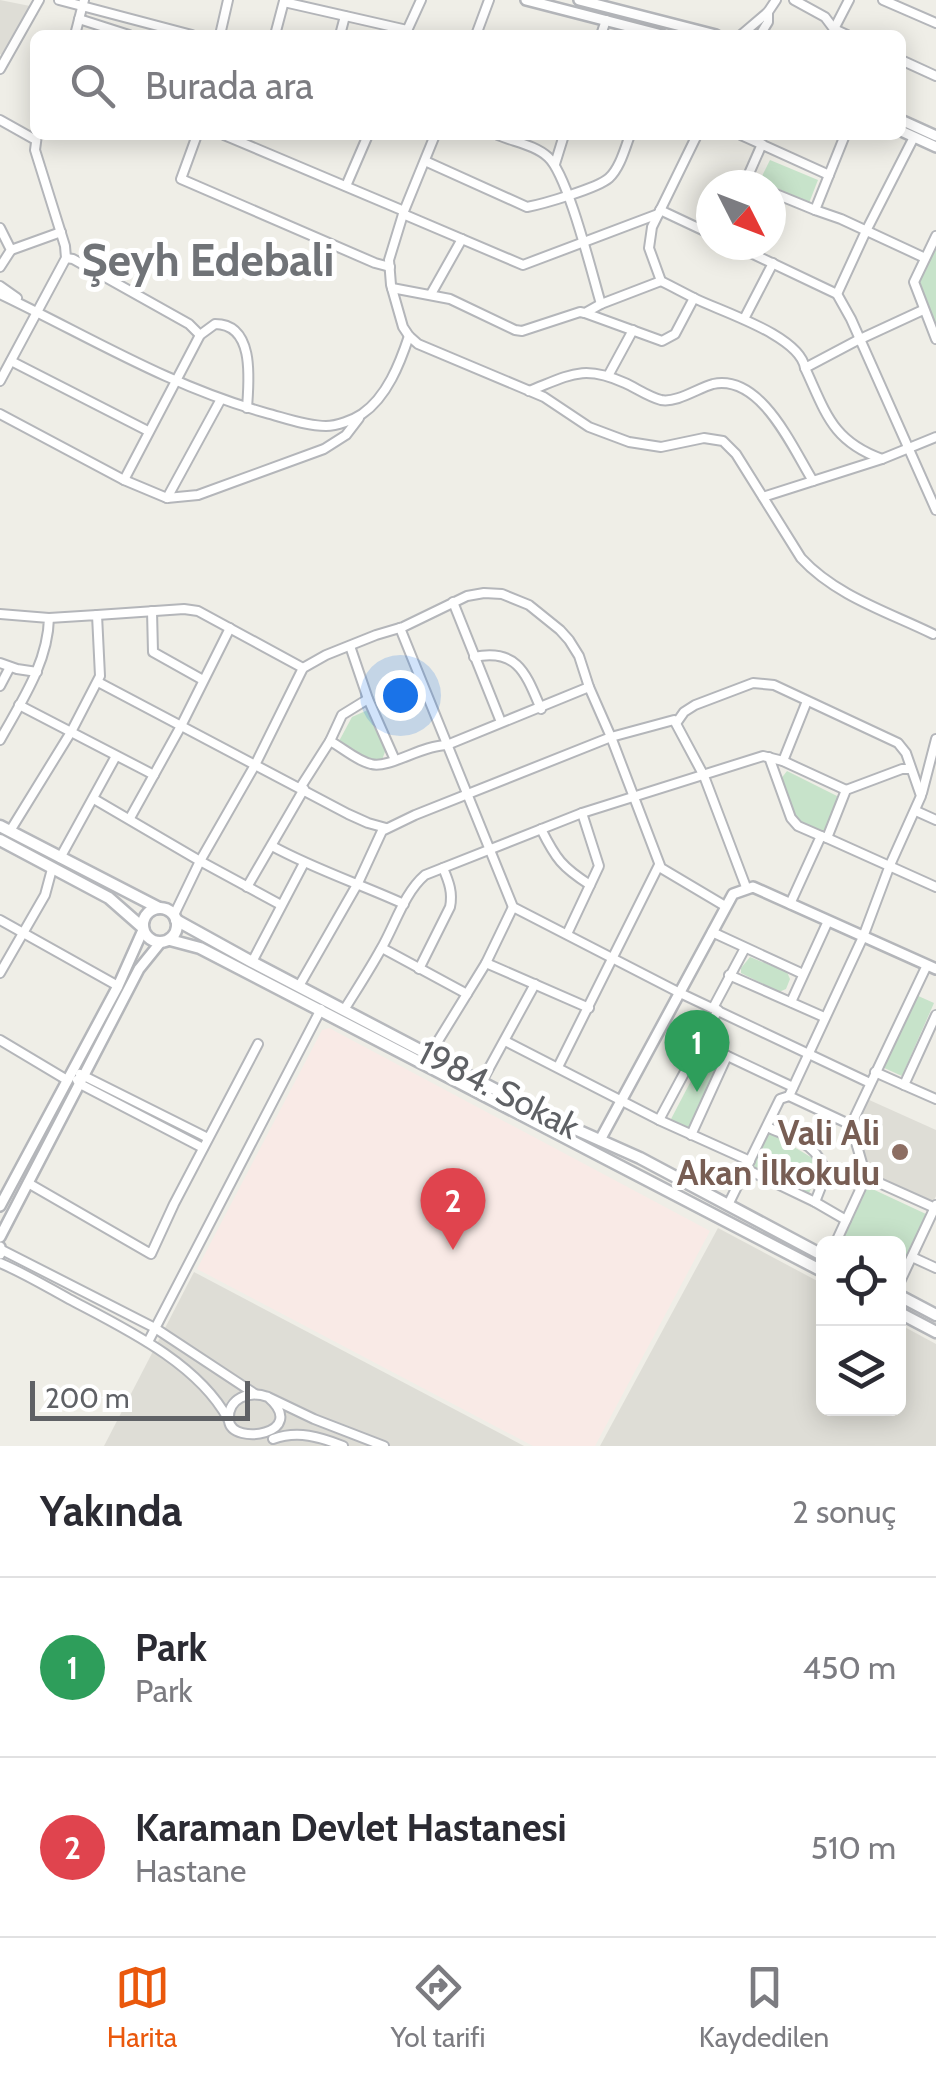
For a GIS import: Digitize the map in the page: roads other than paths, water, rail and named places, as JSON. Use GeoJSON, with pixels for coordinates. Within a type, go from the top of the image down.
{"type":"FeatureCollection","features":[{"type":"Feature","properties":{"kind":"main road"},"geometry":{"type":"LineString","coordinates":[[5,828],[175,917],[176,930],[165,941]]}},
{"type":"Feature","properties":{"kind":"main road"},"geometry":{"type":"LineString","coordinates":[[0,840],[110,898],[143,928],[148,938],[200,948],[323,1005],[816,1268]]}},
{"type":"Feature","properties":{"kind":"main road"},"geometry":{"type":"LineString","coordinates":[[143,928],[145,916],[159,908]]}},
{"type":"Feature","properties":{"kind":"main road","name":"1984. Sokak"},"geometry":{"type":"LineString","coordinates":[[175,917],[300,986],[323,1005],[344,1010],[816,1252]]}},
{"type":"Feature","properties":{"kind":"main road"},"geometry":{"type":"LineString","coordinates":[[906,1299],[936,1315]]}},
{"type":"Feature","properties":{"kind":"main road"},"geometry":{"type":"LineString","coordinates":[[906,1316],[936,1332]]}},
{"type":"Feature","properties":{"kind":"street"},"geometry":{"type":"LineString","coordinates":[[2,62],[39,0]]}},
{"type":"Feature","properties":{"kind":"street"},"geometry":{"type":"LineString","coordinates":[[59,0],[83,3],[175,30]]}},
{"type":"Feature","properties":{"kind":"street"},"geometry":{"type":"LineString","coordinates":[[221,30],[228,0]]}},
{"type":"Feature","properties":{"kind":"street"},"geometry":{"type":"LineString","coordinates":[[407,30],[421,0]]}},
{"type":"Feature","properties":{"kind":"street"},"geometry":{"type":"LineString","coordinates":[[478,30],[489,0]]}},
{"type":"Feature","properties":{"kind":"street"},"geometry":{"type":"LineString","coordinates":[[526,0],[643,30]]}},
{"type":"Feature","properties":{"kind":"street"},"geometry":{"type":"LineString","coordinates":[[578,0],[617,5],[700,30]]}},
{"type":"Feature","properties":{"kind":"street"},"geometry":{"type":"LineString","coordinates":[[747,30],[776,0]]}},
{"type":"Feature","properties":{"kind":"street"},"geometry":{"type":"LineString","coordinates":[[794,0],[825,16],[834,29],[849,0]]}},
{"type":"Feature","properties":{"kind":"street"},"geometry":{"type":"LineString","coordinates":[[883,0],[936,24]]}},
{"type":"Feature","properties":{"kind":"street"},"geometry":{"type":"LineString","coordinates":[[276,30],[284,1],[398,30]]}},
{"type":"Feature","properties":{"kind":"street"},"geometry":{"type":"LineString","coordinates":[[76,30],[83,3]]}},
{"type":"Feature","properties":{"kind":"street"},"geometry":{"type":"LineString","coordinates":[[763,30],[768,12]]}},
{"type":"Feature","properties":{"kind":"street"},"geometry":{"type":"LineString","coordinates":[[341,30],[345,16]]}},
{"type":"Feature","properties":{"kind":"street"},"geometry":{"type":"LineString","coordinates":[[79,19],[114,30]]}},
{"type":"Feature","properties":{"kind":"street"},"geometry":{"type":"LineString","coordinates":[[603,30],[606,20]]}},
{"type":"Feature","properties":{"kind":"street"},"geometry":{"type":"LineString","coordinates":[[906,62],[936,76]]}},
{"type":"Feature","properties":{"kind":"street"},"geometry":{"type":"LineString","coordinates":[[0,120],[30,134]]}},
{"type":"Feature","properties":{"kind":"street"},"geometry":{"type":"LineString","coordinates":[[906,122],[936,136]]}},
{"type":"Feature","properties":{"kind":"street"},"geometry":{"type":"LineString","coordinates":[[906,133],[936,148]]}},
{"type":"Feature","properties":{"kind":"street"},"geometry":{"type":"LineString","coordinates":[[837,294],[914,137]]}},
{"type":"Feature","properties":{"kind":"street"},"geometry":{"type":"LineString","coordinates":[[0,381],[66,258],[35,150],[36,140]]}},
{"type":"Feature","properties":{"kind":"street"},"geometry":{"type":"LineString","coordinates":[[195,140],[181,179],[374,264],[390,267]]}},
{"type":"Feature","properties":{"kind":"street"},"geometry":{"type":"LineString","coordinates":[[249,140],[523,265],[659,212],[696,228]]}},
{"type":"Feature","properties":{"kind":"street"},"geometry":{"type":"LineString","coordinates":[[346,186],[363,140]]}},
{"type":"Feature","properties":{"kind":"street"},"geometry":{"type":"LineString","coordinates":[[434,140],[389,260],[392,288],[408,336],[418,344],[544,397],[589,426],[629,442],[661,446],[704,438],[723,441],[736,454],[801,558],[814,572],[848,594],[934,634]]}},
{"type":"Feature","properties":{"kind":"street"},"geometry":{"type":"LineString","coordinates":[[513,140],[539,150],[555,164],[601,304]]}},
{"type":"Feature","properties":{"kind":"street"},"geometry":{"type":"LineString","coordinates":[[555,164],[562,140]]}},
{"type":"Feature","properties":{"kind":"street"},"geometry":{"type":"LineString","coordinates":[[424,162],[526,207],[602,183],[612,176],[628,140]]}},
{"type":"Feature","properties":{"kind":"street"},"geometry":{"type":"LineString","coordinates":[[695,140],[652,227],[649,248],[660,281],[780,338],[803,359],[836,430],[861,452],[882,460]]}},
{"type":"Feature","properties":{"kind":"street"},"geometry":{"type":"LineString","coordinates":[[753,140],[829,175]]}},
{"type":"Feature","properties":{"kind":"street"},"geometry":{"type":"LineString","coordinates":[[816,210],[843,140]]}},
{"type":"Feature","properties":{"kind":"street"},"geometry":{"type":"LineString","coordinates":[[753,170],[762,144]]}},
{"type":"Feature","properties":{"kind":"street"},"geometry":{"type":"LineString","coordinates":[[786,198],[925,258]]}},
{"type":"Feature","properties":{"kind":"street"},"geometry":{"type":"LineString","coordinates":[[0,228],[11,250]]}},
{"type":"Feature","properties":{"kind":"street"},"geometry":{"type":"LineString","coordinates":[[0,267],[11,250],[61,232]]}},
{"type":"Feature","properties":{"kind":"street"},"geometry":{"type":"LineString","coordinates":[[936,236],[914,282],[936,340]]}},
{"type":"Feature","properties":{"kind":"street"},"geometry":{"type":"LineString","coordinates":[[431,294],[462,239]]}},
{"type":"Feature","properties":{"kind":"street"},"geometry":{"type":"LineString","coordinates":[[66,258],[189,324],[200,335]]}},
{"type":"Feature","properties":{"kind":"street"},"geometry":{"type":"LineString","coordinates":[[766,260],[837,294],[936,510]]}},
{"type":"Feature","properties":{"kind":"street"},"geometry":{"type":"LineString","coordinates":[[744,319],[773,263]]}},
{"type":"Feature","properties":{"kind":"street"},"geometry":{"type":"LineString","coordinates":[[585,314],[660,281]]}},
{"type":"Feature","properties":{"kind":"street"},"geometry":{"type":"LineString","coordinates":[[0,286],[37,312]]}},
{"type":"Feature","properties":{"kind":"street"},"geometry":{"type":"LineString","coordinates":[[392,288],[450,299],[515,330],[580,312],[662,341],[675,334],[694,298]]}},
{"type":"Feature","properties":{"kind":"street"},"geometry":{"type":"LineString","coordinates":[[0,294],[174,382],[246,408],[326,426],[362,414]]}},
{"type":"Feature","properties":{"kind":"street"},"geometry":{"type":"LineString","coordinates":[[805,368],[923,310]]}},
{"type":"Feature","properties":{"kind":"street"},"geometry":{"type":"LineString","coordinates":[[124,480],[200,335],[215,324],[237,333],[244,342],[246,408]]}},
{"type":"Feature","properties":{"kind":"street"},"geometry":{"type":"LineString","coordinates":[[608,376],[634,330]]}},
{"type":"Feature","properties":{"kind":"street"},"geometry":{"type":"LineString","coordinates":[[0,414],[124,480],[167,498],[198,494],[324,449],[346,435],[389,383],[408,336]]}},
{"type":"Feature","properties":{"kind":"street"},"geometry":{"type":"LineString","coordinates":[[11,361],[148,431]]}},
{"type":"Feature","properties":{"kind":"street"},"geometry":{"type":"LineString","coordinates":[[529,391],[582,372],[608,376],[661,400],[717,384],[735,384],[750,392],[778,424],[812,481]]}},
{"type":"Feature","properties":{"kind":"street"},"geometry":{"type":"LineString","coordinates":[[167,498],[221,399]]}},
{"type":"Feature","properties":{"kind":"street"},"geometry":{"type":"LineString","coordinates":[[763,497],[882,460],[936,437]]}},
{"type":"Feature","properties":{"kind":"street"},"geometry":{"type":"LineString","coordinates":[[175,917],[303,668],[467,596],[484,593],[502,594],[529,606],[569,640],[579,656],[659,865],[725,906]]}},
{"type":"Feature","properties":{"kind":"street"},"geometry":{"type":"LineString","coordinates":[[453,602],[502,722]]}},
{"type":"Feature","properties":{"kind":"street"},"geometry":{"type":"LineString","coordinates":[[0,614],[48,618],[198,610],[303,668]]}},
{"type":"Feature","properties":{"kind":"street"},"geometry":{"type":"LineString","coordinates":[[152,611],[153,652],[203,680]]}},
{"type":"Feature","properties":{"kind":"street"},"geometry":{"type":"LineString","coordinates":[[5,828],[71,732],[98,682],[97,615]]}},
{"type":"Feature","properties":{"kind":"street"},"geometry":{"type":"LineString","coordinates":[[0,740],[37,672],[47,640],[48,618]]}},
{"type":"Feature","properties":{"kind":"street"},"geometry":{"type":"LineString","coordinates":[[130,818],[230,628]]}},
{"type":"Feature","properties":{"kind":"street"},"geometry":{"type":"LineString","coordinates":[[400,628],[513,907],[680,994],[870,1083]]}},
{"type":"Feature","properties":{"kind":"street"},"geometry":{"type":"LineString","coordinates":[[350,646],[395,760]]}},
{"type":"Feature","properties":{"kind":"street"},"geometry":{"type":"LineString","coordinates":[[474,657],[496,654],[512,660],[526,676],[540,709]]}},
{"type":"Feature","properties":{"kind":"street"},"geometry":{"type":"LineString","coordinates":[[0,663],[37,672]]}},
{"type":"Feature","properties":{"kind":"street"},"geometry":{"type":"LineString","coordinates":[[0,686],[10,667]]}},
{"type":"Feature","properties":{"kind":"street"},"geometry":{"type":"LineString","coordinates":[[98,682],[368,823],[386,828]]}},
{"type":"Feature","properties":{"kind":"street"},"geometry":{"type":"LineString","coordinates":[[677,722],[688,708],[754,683],[774,685],[898,743],[906,753],[921,796]]}},
{"type":"Feature","properties":{"kind":"street"},"geometry":{"type":"LineString","coordinates":[[330,741],[376,766],[425,748],[448,745],[589,688]]}},
{"type":"Feature","properties":{"kind":"street"},"geometry":{"type":"LineString","coordinates":[[248,887],[342,715],[368,699]]}},
{"type":"Feature","properties":{"kind":"street"},"geometry":{"type":"LineString","coordinates":[[783,760],[807,701]]}},
{"type":"Feature","properties":{"kind":"street"},"geometry":{"type":"LineString","coordinates":[[20,705],[154,775]]}},
{"type":"Feature","properties":{"kind":"street"},"geometry":{"type":"LineString","coordinates":[[300,986],[358,882],[377,837],[386,828],[611,737],[674,720],[704,776],[746,888]]}},
{"type":"Feature","properties":{"kind":"street"},"geometry":{"type":"LineString","coordinates":[[728,1205],[780,1099],[791,1092],[863,937],[890,865],[916,811],[936,739]]}},
{"type":"Feature","properties":{"kind":"street"},"geometry":{"type":"LineString","coordinates":[[60,858],[116,756]]}},
{"type":"Feature","properties":{"kind":"street"},"geometry":{"type":"LineString","coordinates":[[769,757],[790,818],[798,826],[936,887]]}},
{"type":"Feature","properties":{"kind":"street"},"geometry":{"type":"LineString","coordinates":[[344,1010],[404,904],[425,875],[582,813],[756,758],[783,760],[846,790]]}},
{"type":"Feature","properties":{"kind":"street"},"geometry":{"type":"LineString","coordinates":[[790,904],[846,790],[911,769]]}},
{"type":"Feature","properties":{"kind":"street"},"geometry":{"type":"LineString","coordinates":[[94,799],[280,904]]}},
{"type":"Feature","properties":{"kind":"street"},"geometry":{"type":"LineString","coordinates":[[916,811],[936,820]]}},
{"type":"Feature","properties":{"kind":"street"},"geometry":{"type":"LineString","coordinates":[[567,934],[598,866],[582,813]]}},
{"type":"Feature","properties":{"kind":"street"},"geometry":{"type":"LineString","coordinates":[[540,829],[557,860],[590,885]]}},
{"type":"Feature","properties":{"kind":"street"},"geometry":{"type":"LineString","coordinates":[[272,846],[404,904]]}},
{"type":"Feature","properties":{"kind":"street"},"geometry":{"type":"LineString","coordinates":[[252,962],[304,863]]}},
{"type":"Feature","properties":{"kind":"street"},"geometry":{"type":"LineString","coordinates":[[558,1067],[659,865]]}},
{"type":"Feature","properties":{"kind":"street"},"geometry":{"type":"LineString","coordinates":[[0,973],[48,888],[52,868]]}},
{"type":"Feature","properties":{"kind":"street"},"geometry":{"type":"LineString","coordinates":[[419,969],[450,907],[450,884],[444,868]]}},
{"type":"Feature","properties":{"kind":"street"},"geometry":{"type":"LineString","coordinates":[[600,1140],[725,906],[733,894],[752,887],[931,967],[851,1125],[866,1177],[839,1236]]}},
{"type":"Feature","properties":{"kind":"street"},"geometry":{"type":"LineString","coordinates":[[430,1054],[468,994],[513,907]]}},
{"type":"Feature","properties":{"kind":"street"},"geometry":{"type":"LineString","coordinates":[[0,920],[118,986]]}},
{"type":"Feature","properties":{"kind":"street"},"geometry":{"type":"LineString","coordinates":[[791,1002],[828,921]]}},
{"type":"Feature","properties":{"kind":"street"},"geometry":{"type":"LineString","coordinates":[[0,1206],[118,986],[143,928]]}},
{"type":"Feature","properties":{"kind":"street"},"geometry":{"type":"LineString","coordinates":[[712,932],[803,974]]}},
{"type":"Feature","properties":{"kind":"street"},"geometry":{"type":"LineString","coordinates":[[0,1237],[139,969],[165,941]]}},
{"type":"Feature","properties":{"kind":"street"},"geometry":{"type":"LineString","coordinates":[[382,948],[468,994]]}},
{"type":"Feature","properties":{"kind":"street"},"geometry":{"type":"LineString","coordinates":[[659,1120],[744,948]]}},
{"type":"Feature","properties":{"kind":"street"},"geometry":{"type":"LineString","coordinates":[[486,962],[589,1008]]}},
{"type":"Feature","properties":{"kind":"street"},"geometry":{"type":"LineString","coordinates":[[729,975],[824,1017]]}},
{"type":"Feature","properties":{"kind":"street"},"geometry":{"type":"LineString","coordinates":[[482,1081],[535,984]]}},
{"type":"Feature","properties":{"kind":"street"},"geometry":{"type":"LineString","coordinates":[[148,1342],[323,1005]]}},
{"type":"Feature","properties":{"kind":"street"},"geometry":{"type":"LineString","coordinates":[[904,1085],[936,1014]]}},
{"type":"Feature","properties":{"kind":"street"},"geometry":{"type":"LineString","coordinates":[[0,1040],[69,1076],[208,1138]]}},
{"type":"Feature","properties":{"kind":"street"},"geometry":{"type":"LineString","coordinates":[[505,1041],[691,1135],[846,1220]]}},
{"type":"Feature","properties":{"kind":"street"},"geometry":{"type":"LineString","coordinates":[[700,1043],[851,1125]]}},
{"type":"Feature","properties":{"kind":"street"},"geometry":{"type":"LineString","coordinates":[[28,1183],[152,1254],[258,1044]]}},
{"type":"Feature","properties":{"kind":"street"},"geometry":{"type":"LineString","coordinates":[[691,1135],[727,1056]]}},
{"type":"Feature","properties":{"kind":"street"},"geometry":{"type":"LineString","coordinates":[[875,1072],[936,1099]]}},
{"type":"Feature","properties":{"kind":"street"},"geometry":{"type":"LineString","coordinates":[[82,1079],[203,1148]]}},
{"type":"Feature","properties":{"kind":"street"},"geometry":{"type":"LineString","coordinates":[[767,1127],[820,1156],[826,1174],[815,1202]]}},
{"type":"Feature","properties":{"kind":"street"},"geometry":{"type":"LineString","coordinates":[[866,1177],[935,1207],[906,1269]]}},
{"type":"Feature","properties":{"kind":"street"},"geometry":{"type":"LineString","coordinates":[[0,1250],[154,1328],[256,1394],[384,1446]]}},
{"type":"Feature","properties":{"kind":"street"},"geometry":{"type":"LineString","coordinates":[[912,1257],[936,1268]]}},
{"type":"Feature","properties":{"kind":"street"},"geometry":{"type":"LineString","coordinates":[[0,1263],[148,1342],[214,1395],[232,1432],[244,1443]]}},
{"type":"Feature","properties":{"kind":"street"},"geometry":{"type":"LineString","coordinates":[[228,1421],[236,1400],[256,1394]]}},
{"type":"Feature","properties":{"kind":"street"},"geometry":{"type":"LineString","coordinates":[[265,1442],[275,1434],[280,1418],[268,1397]]}},
{"type":"Feature","properties":{"kind":"street"},"geometry":{"type":"LineString","coordinates":[[265,1442],[282,1436],[309,1435],[343,1446]]}},
{"type":"Feature","properties":{"kind":"place","name":"Park"},"geometry":{"type":"Point","coordinates":[697,1092]}},
{"type":"Feature","properties":{"kind":"place","name":"Vali Ali Akan İlkokulu"},"geometry":{"type":"Point","coordinates":[900,1152]}},
{"type":"Feature","properties":{"kind":"place","name":"Karaman Devlet Hastanesi"},"geometry":{"type":"Point","coordinates":[453,1250]}},
{"type":"Feature","properties":{"kind":"district","name":"Şeyh Edebali"},"geometry":{"type":"Point","coordinates":[208,260]}}]}
